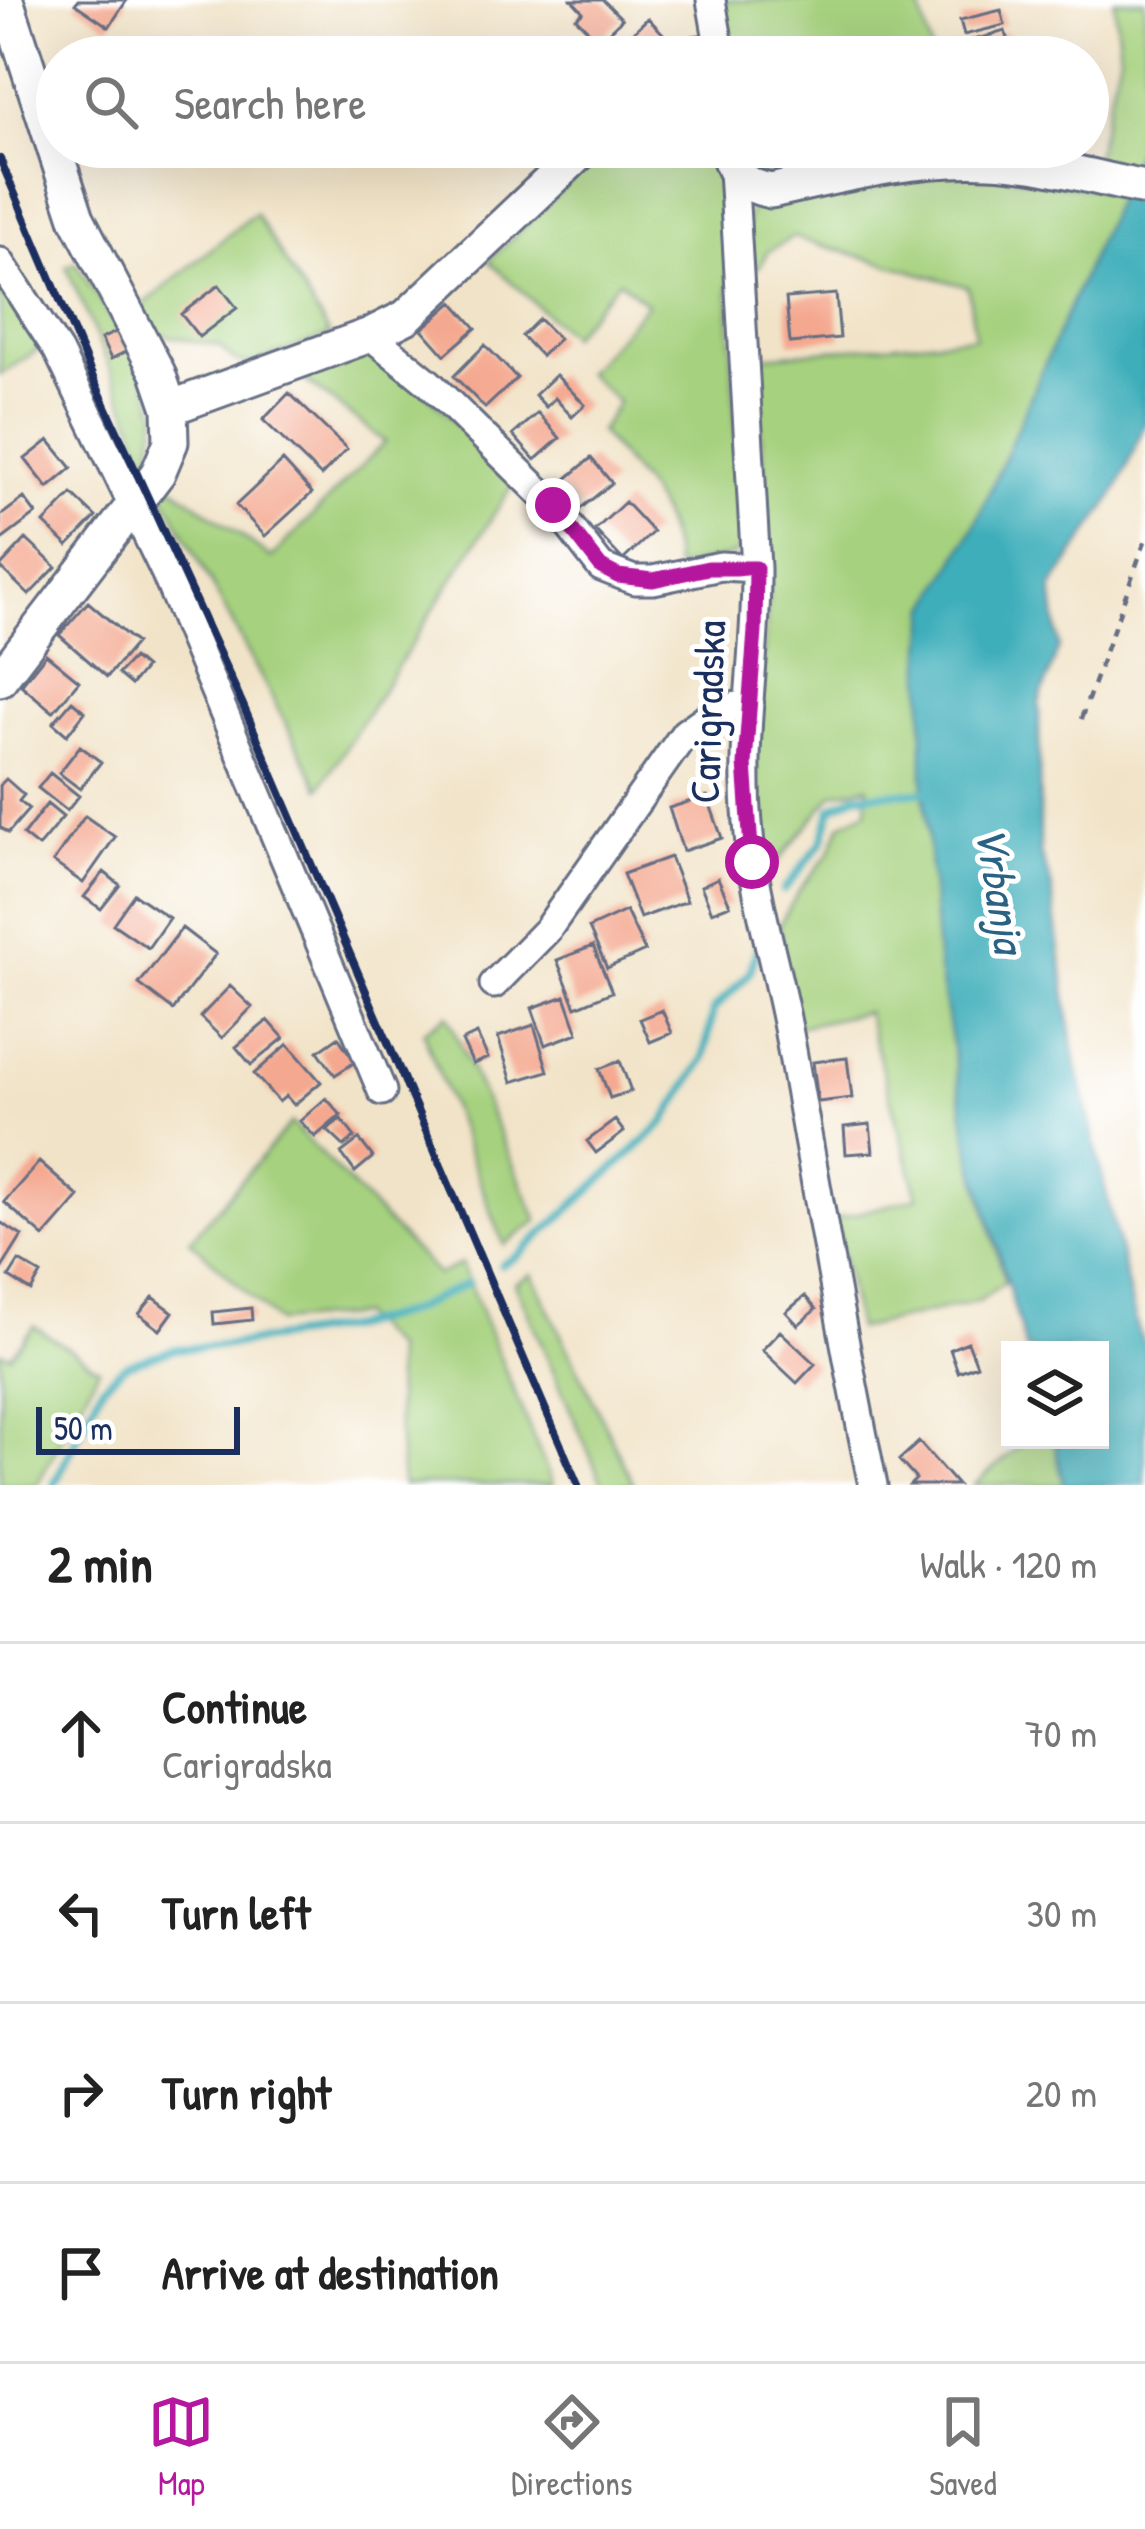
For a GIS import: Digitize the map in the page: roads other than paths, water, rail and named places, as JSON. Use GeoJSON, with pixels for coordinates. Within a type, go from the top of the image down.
{"type":"FeatureCollection","features":[{"type":"Feature","properties":{"kind":"street"},"geometry":{"type":"LineString","coordinates":[[6,0],[36,93]]}},
{"type":"Feature","properties":{"kind":"street"},"geometry":{"type":"LineString","coordinates":[[0,679],[133,509],[171,442],[170,408],[158,373],[76,218],[60,168]]}},
{"type":"Feature","properties":{"kind":"street"},"geometry":{"type":"LineString","coordinates":[[170,408],[370,335],[406,317],[564,168]]}},
{"type":"Feature","properties":{"kind":"street"},"geometry":{"type":"LineString","coordinates":[[738,179],[771,191],[896,168]]}},
{"type":"Feature","properties":{"kind":"street"},"geometry":{"type":"LineString","coordinates":[[1048,168],[1145,188]]}},
{"type":"Feature","properties":{"kind":"street","name":"Carigradska"},"geometry":{"type":"LineString","coordinates":[[738,179],[756,568],[745,764],[752,862],[788,1025],[874,1485]]}},
{"type":"Feature","properties":{"kind":"street"},"geometry":{"type":"LineString","coordinates":[[0,262],[69,371],[165,572],[382,1091]]}},
{"type":"Feature","properties":{"kind":"street"},"geometry":{"type":"LineString","coordinates":[[370,335],[429,383],[553,505],[601,567],[634,580],[722,566],[756,568]]}},
{"type":"Feature","properties":{"kind":"street"},"geometry":{"type":"LineString","coordinates":[[494,984],[547,930],[685,734],[716,711],[749,704]]}},
{"type":"Feature","properties":{"kind":"water","name":"Vrbanja"},"geometry":{"type":"Polygon","coordinates":[[[1145,132],[1145,424],[1118,488],[1052,588],[1059,647],[1039,703],[1040,853],[1051,883],[1073,1048],[1145,1348],[1145,1485],[1064,1485],[1056,1449],[1109,1449],[1109,1341],[1023,1341],[970,1150],[937,958],[923,774],[923,653],[929,607],[977,521],[1145,132]]]}},
{"type":"Feature","properties":{"kind":"waterway"},"geometry":{"type":"LineString","coordinates":[[784,890],[822,842],[832,808],[856,795],[934,791]]}},
{"type":"Feature","properties":{"kind":"waterway"},"geometry":{"type":"LineString","coordinates":[[501,1265],[518,1256],[664,1123],[704,1059],[713,1010],[750,973],[758,944]]}},
{"type":"Feature","properties":{"kind":"waterway"},"geometry":{"type":"LineString","coordinates":[[54,1485],[102,1386],[125,1365],[175,1349],[352,1327],[408,1312],[468,1283]]}},
{"type":"Feature","properties":{"kind":"railway"},"geometry":{"type":"LineString","coordinates":[[0,159],[94,380],[243,705],[578,1485]]}}]}
